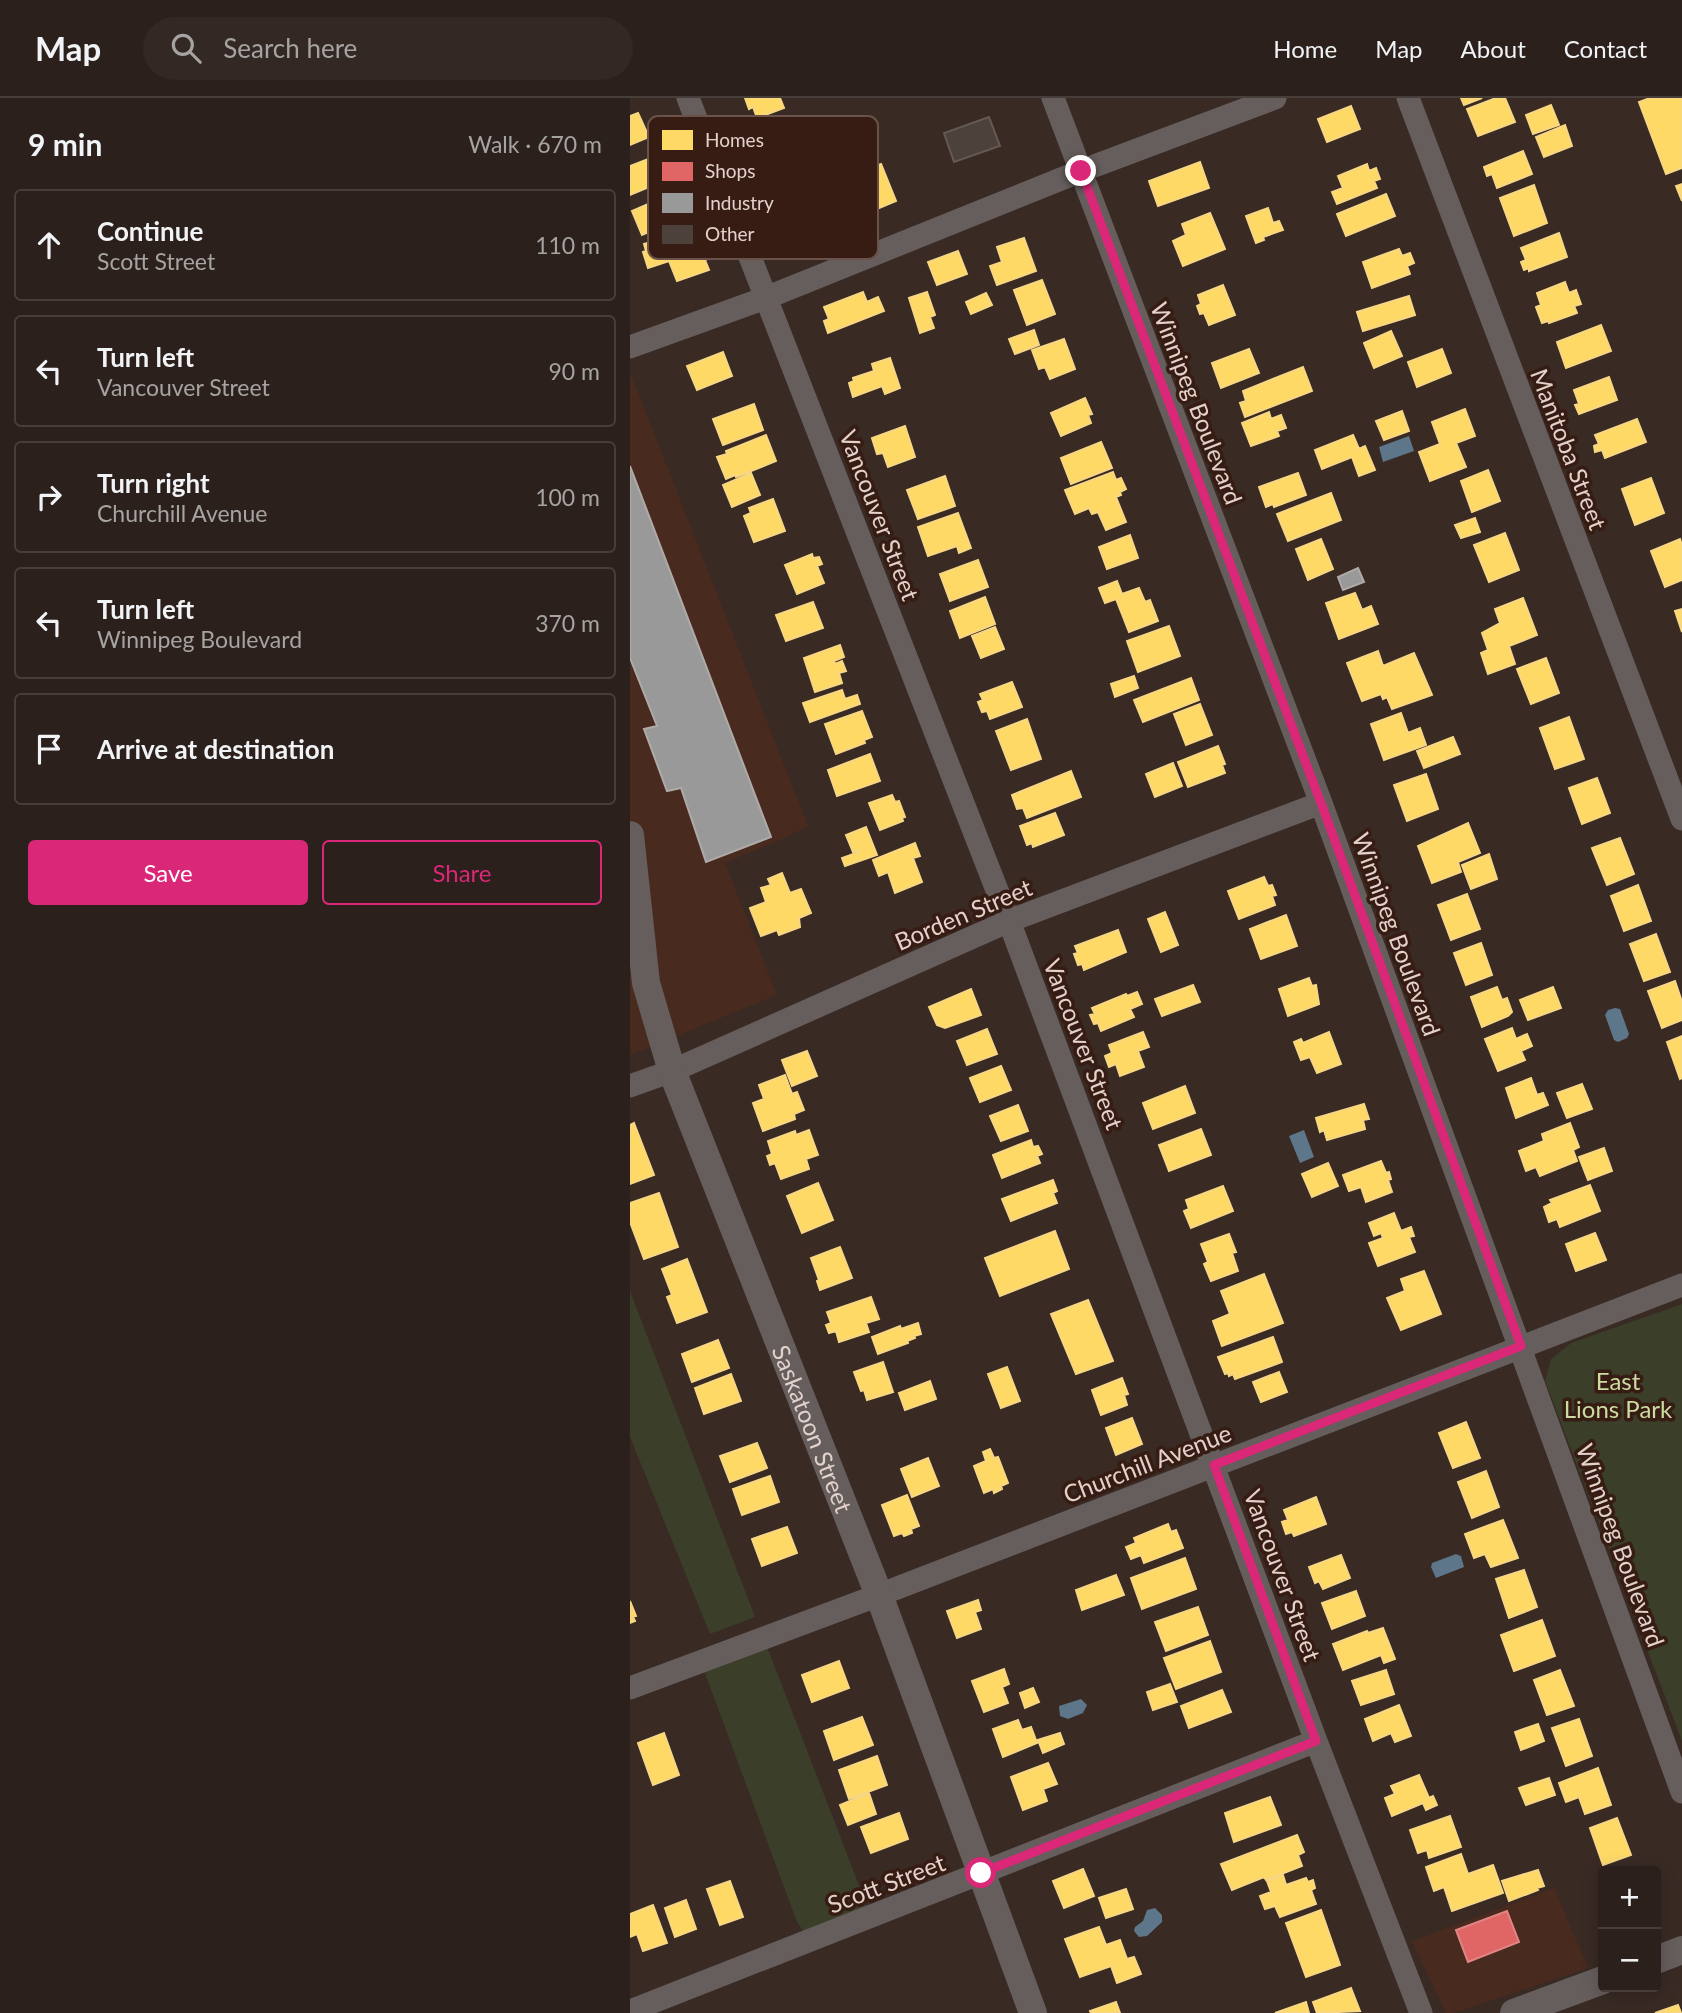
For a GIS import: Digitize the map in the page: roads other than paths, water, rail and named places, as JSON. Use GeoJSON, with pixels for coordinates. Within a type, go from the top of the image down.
{"type":"FeatureCollection","features":[{"type":"Feature","properties":{"kind":"street","name":"Vancouver Street"},"geometry":{"type":"LineString","coordinates":[[688,98],[695,116]]}},
{"type":"Feature","properties":{"kind":"street","name":"Winnipeg Boulevard"},"geometry":{"type":"LineString","coordinates":[[1053,98],[1321,803],[1682,1791]]}},
{"type":"Feature","properties":{"kind":"street"},"geometry":{"type":"LineString","coordinates":[[878,253],[1081,171],[1275,98]]}},
{"type":"Feature","properties":{"kind":"street","name":"Manitoba Street"},"geometry":{"type":"LineString","coordinates":[[1408,98],[1682,820]]}},
{"type":"Feature","properties":{"kind":"street","name":"Vancouver Street"},"geometry":{"type":"LineString","coordinates":[[752,259],[1009,921],[1316,1741],[1421,2013]]}},
{"type":"Feature","properties":{"kind":"street"},"geometry":{"type":"LineString","coordinates":[[630,348],[768,298],[864,259]]}},
{"type":"Feature","properties":{"kind":"street","name":"Borden Street"},"geometry":{"type":"LineString","coordinates":[[630,1086],[672,1071],[1009,921],[1321,803]]}},
{"type":"Feature","properties":{"kind":"street","name":"Saskatoon Street"},"geometry":{"type":"LineString","coordinates":[[630,835],[646,983],[672,1071],[879,1595],[1033,2013]]}},
{"type":"Feature","properties":{"kind":"street","name":"Churchill Avenue"},"geometry":{"type":"LineString","coordinates":[[630,1688],[879,1595],[1682,1285]]}},
{"type":"Feature","properties":{"kind":"street","name":"Scott Street"},"geometry":{"type":"LineString","coordinates":[[630,2011],[1316,1741]]}},
{"type":"Feature","properties":{"kind":"street"},"geometry":{"type":"LineString","coordinates":[[1661,1958],[1682,1950]]}},
{"type":"Feature","properties":{"kind":"street"},"geometry":{"type":"LineString","coordinates":[[1514,2013],[1598,1982]]}},
{"type":"Feature","properties":{"kind":"water"},"geometry":{"type":"Polygon","coordinates":[[[1409,436],[1414,451],[1383,462],[1379,447],[1409,436]]]}},
{"type":"Feature","properties":{"kind":"water"},"geometry":{"type":"Polygon","coordinates":[[[1620,1009],[1629,1034],[1618,1042],[1614,1040],[1605,1015],[1608,1010],[1620,1009]]]}},
{"type":"Feature","properties":{"kind":"water"},"geometry":{"type":"Polygon","coordinates":[[[1304,1130],[1314,1157],[1300,1163],[1289,1136],[1304,1130]]]}},
{"type":"Feature","properties":{"kind":"water"},"geometry":{"type":"Polygon","coordinates":[[[1456,1554],[1461,1556],[1464,1567],[1436,1578],[1432,1563],[1456,1554]]]}},
{"type":"Feature","properties":{"kind":"water"},"geometry":{"type":"Polygon","coordinates":[[[1081,1699],[1087,1705],[1083,1713],[1068,1719],[1060,1716],[1059,1706],[1081,1699]]]}},
{"type":"Feature","properties":{"kind":"water"},"geometry":{"type":"Polygon","coordinates":[[[1155,1908],[1162,1915],[1162,1922],[1147,1936],[1139,1937],[1134,1931],[1135,1927],[1143,1921],[1147,1910],[1155,1908]]]}},
{"type":"Feature","properties":{"kind":"park label","name":"East Lions Park"},"geometry":{"type":"Point","coordinates":[1618,1394]}}]}
